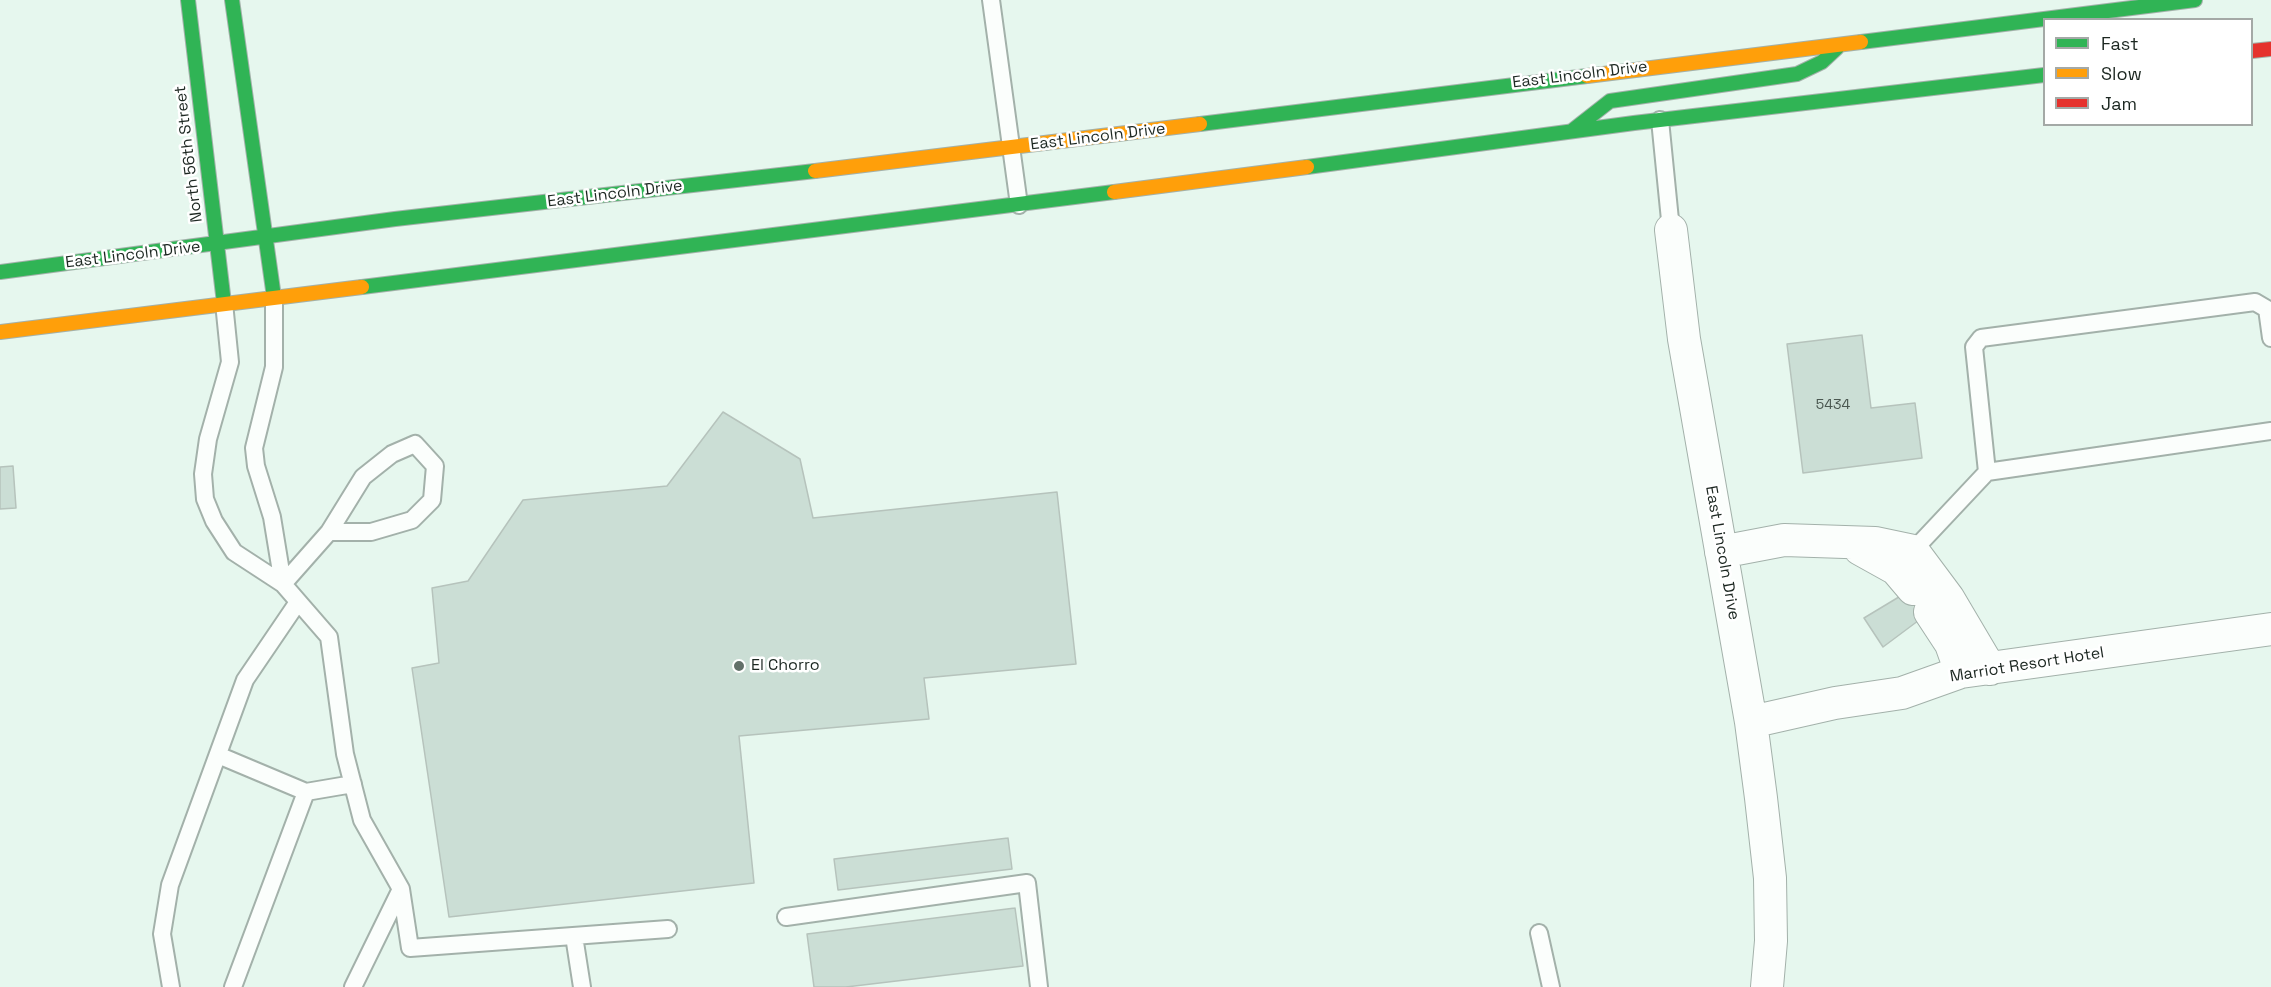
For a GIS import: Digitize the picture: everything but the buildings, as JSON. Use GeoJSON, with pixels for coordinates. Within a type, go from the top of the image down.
{"type":"FeatureCollection","features":[{"type":"Feature","properties":{"kind":"main road","name":"North 56th Street"},"geometry":{"type":"LineString","coordinates":[[188,0],[224,303]]}},
{"type":"Feature","properties":{"kind":"main road"},"geometry":{"type":"LineString","coordinates":[[232,0],[274,297]]}},
{"type":"Feature","properties":{"kind":"main road","name":"East Lincoln Drive"},"geometry":{"type":"LineString","coordinates":[[2051,18],[2195,0]]}},
{"type":"Feature","properties":{"kind":"main road","name":"East Lincoln Drive"},"geometry":{"type":"LineString","coordinates":[[0,272],[395,219],[1011,148],[2043,19]]}},
{"type":"Feature","properties":{"kind":"main road"},"geometry":{"type":"LineString","coordinates":[[1572,131],[1610,101],[1797,74],[1822,62],[1842,44]]}},
{"type":"Feature","properties":{"kind":"main road"},"geometry":{"type":"LineString","coordinates":[[2253,51],[2271,49]]}},
{"type":"Feature","properties":{"kind":"main road"},"geometry":{"type":"LineString","coordinates":[[0,332],[1019,205],[1572,131],[2043,75]]}},
{"type":"Feature","properties":{"kind":"street","name":"East Lincoln Drive"},"geometry":{"type":"LineString","coordinates":[[1671,230],[1684,339],[1751,722],[1770,878],[1771,941],[1767,987]]}},
{"type":"Feature","properties":{"kind":"street"},"geometry":{"type":"LineString","coordinates":[[1721,552],[1784,540],[1843,540],[1913,580],[1955,608],[1975,671]]}},
{"type":"Feature","properties":{"kind":"street"},"geometry":{"type":"LineString","coordinates":[[1913,580],[1951,644],[1975,671]]}},
{"type":"Feature","properties":{"kind":"street","name":"Marriot Resort Hotel"},"geometry":{"type":"LineString","coordinates":[[1751,722],[1835,703],[1902,693],[1975,671],[2271,629]]}},
{"type":"Feature","properties":{"kind":"lane"},"geometry":{"type":"LineString","coordinates":[[991,0],[1019,205]]}},
{"type":"Feature","properties":{"kind":"lane","name":"East Lincoln Drive"},"geometry":{"type":"LineString","coordinates":[[1660,120],[1671,230]]}},
{"type":"Feature","properties":{"kind":"lane"},"geometry":{"type":"LineString","coordinates":[[274,297],[273,367],[254,448],[256,466],[272,517],[283,584]]}},
{"type":"Feature","properties":{"kind":"lane"},"geometry":{"type":"LineString","coordinates":[[1913,580],[1987,472],[1974,347],[1981,338],[2255,302],[2267,309],[2271,338]]}},
{"type":"Feature","properties":{"kind":"lane"},"geometry":{"type":"LineString","coordinates":[[224,303],[230,362],[208,439],[203,474],[205,499],[214,521],[234,552],[283,584],[329,637],[345,754],[362,819],[401,889],[410,948],[668,929]]}},
{"type":"Feature","properties":{"kind":"lane"},"geometry":{"type":"LineString","coordinates":[[1987,472],[2271,431]]}},
{"type":"Feature","properties":{"kind":"lane"},"geometry":{"type":"LineString","coordinates":[[283,584],[329,532],[363,477],[392,454],[415,444],[435,466],[432,500],[412,520],[371,532],[329,532]]}},
{"type":"Feature","properties":{"kind":"lane"},"geometry":{"type":"LineString","coordinates":[[171,987],[162,934],[170,885],[245,680],[298,602]]}},
{"type":"Feature","properties":{"kind":"lane"},"geometry":{"type":"LineString","coordinates":[[218,755],[306,792],[353,784]]}},
{"type":"Feature","properties":{"kind":"lane"},"geometry":{"type":"LineString","coordinates":[[233,987],[306,792]]}},
{"type":"Feature","properties":{"kind":"lane"},"geometry":{"type":"LineString","coordinates":[[786,917],[1027,883],[1039,987]]}},
{"type":"Feature","properties":{"kind":"lane"},"geometry":{"type":"LineString","coordinates":[[352,987],[401,889]]}},
{"type":"Feature","properties":{"kind":"lane"},"geometry":{"type":"LineString","coordinates":[[1539,933],[1551,987]]}},
{"type":"Feature","properties":{"kind":"lane"},"geometry":{"type":"LineString","coordinates":[[574,936],[582,987]]}},
{"type":"Feature","properties":{"kind":"traffic: fast"},"geometry":{"type":"LineString","coordinates":[[188,0],[224,303]]}},
{"type":"Feature","properties":{"kind":"traffic: fast"},"geometry":{"type":"LineString","coordinates":[[232,0],[274,297]]}},
{"type":"Feature","properties":{"kind":"traffic: fast"},"geometry":{"type":"LineString","coordinates":[[2052,18],[2195,0]]}},
{"type":"Feature","properties":{"kind":"traffic: fast"},"geometry":{"type":"LineString","coordinates":[[1861,42],[2043,19]]}},
{"type":"Feature","properties":{"kind":"traffic: fast"},"geometry":{"type":"LineString","coordinates":[[1573,130],[1610,101],[1797,74],[1822,62],[1837,48]]}},
{"type":"Feature","properties":{"kind":"traffic: fast"},"geometry":{"type":"LineString","coordinates":[[1307,167],[1634,123],[2043,75]]}},
{"type":"Feature","properties":{"kind":"traffic: fast"},"geometry":{"type":"LineString","coordinates":[[1200,124],[1587,76]]}},
{"type":"Feature","properties":{"kind":"traffic: fast"},"geometry":{"type":"LineString","coordinates":[[0,272],[395,219],[815,171]]}},
{"type":"Feature","properties":{"kind":"traffic: fast"},"geometry":{"type":"LineString","coordinates":[[362,287],[1114,192]]}},
{"type":"Feature","properties":{"kind":"traffic: slow"},"geometry":{"type":"LineString","coordinates":[[1587,76],[1861,42]]}},
{"type":"Feature","properties":{"kind":"traffic: slow"},"geometry":{"type":"LineString","coordinates":[[815,171],[1200,124]]}},
{"type":"Feature","properties":{"kind":"traffic: slow"},"geometry":{"type":"LineString","coordinates":[[1114,192],[1307,167]]}},
{"type":"Feature","properties":{"kind":"traffic: slow"},"geometry":{"type":"LineString","coordinates":[[0,332],[362,287]]}},
{"type":"Feature","properties":{"kind":"traffic: jam"},"geometry":{"type":"LineString","coordinates":[[2253,51],[2271,49]]}},
{"type":"Feature","properties":{"kind":"place","name":"El Chorro"},"geometry":{"type":"Point","coordinates":[739,666]}}]}
